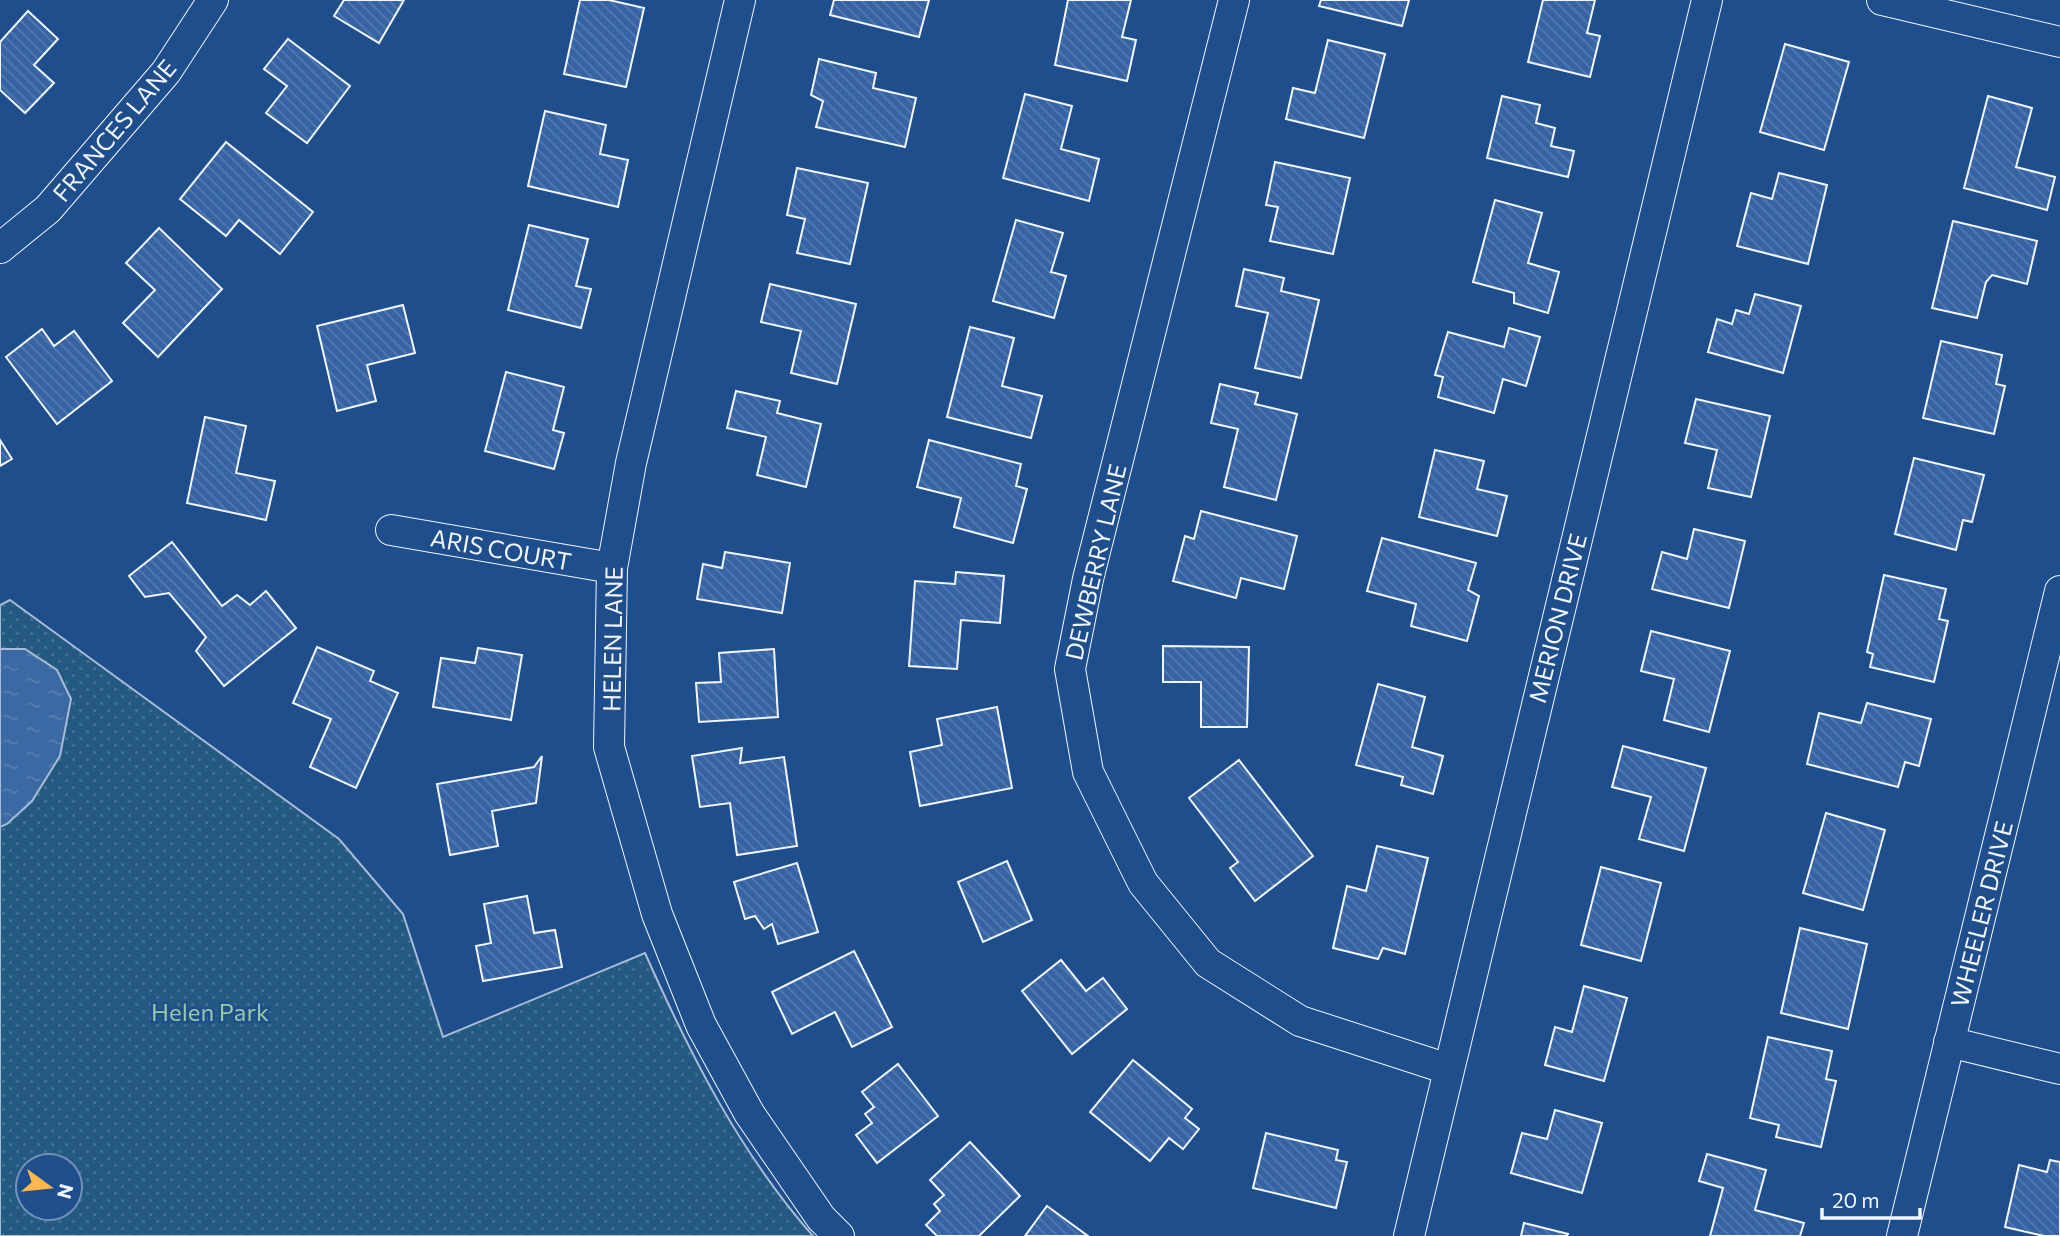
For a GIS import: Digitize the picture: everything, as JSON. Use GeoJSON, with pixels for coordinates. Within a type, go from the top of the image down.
{"type":"FeatureCollection","features":[{"type":"Feature","properties":{"kind":"street","name":"FRANCES LANE"},"geometry":{"type":"LineString","coordinates":[[0,248],[48,209],[166,72],[213,0]]}},
{"type":"Feature","properties":{"kind":"street","name":"HELEN LANE"},"geometry":{"type":"LineString","coordinates":[[740,0],[631,463],[612,568],[610,747],[657,914],[701,1025],[749,1113],[821,1217],[839,1236]]}},
{"type":"Feature","properties":{"kind":"street","name":"DEWBERRY LANE"},"geometry":{"type":"LineString","coordinates":[[1234,0],[1088,579],[1070,669],[1088,772],[1143,883],[1208,963],[1300,1021],[1448,1069]]}},
{"type":"Feature","properties":{"kind":"street","name":"MERION DRIVE"},"geometry":{"type":"LineString","coordinates":[[1409,1236],[1707,0]]}},
{"type":"Feature","properties":{"kind":"street"},"geometry":{"type":"LineString","coordinates":[[1882,0],[2060,42]]}},
{"type":"Feature","properties":{"kind":"street","name":"ARIS COURT"},"geometry":{"type":"LineString","coordinates":[[391,530],[612,568]]}},
{"type":"Feature","properties":{"kind":"street","name":"WHEELER DRIVE"},"geometry":{"type":"LineString","coordinates":[[1902,1236],[2060,591]]}},
{"type":"Feature","properties":{"kind":"street"},"geometry":{"type":"LineString","coordinates":[[1949,1042],[2060,1069]]}},
{"type":"Feature","properties":{"kind":"green space","name":"Helen Park"},"geometry":{"type":"Polygon","coordinates":[[[10,600],[339,839],[403,914],[443,1037],[645,953],[718,1101],[762,1171],[813,1236],[0,1236],[0,605],[10,600]]]}},
{"type":"Feature","properties":{"kind":"water"},"geometry":{"type":"Polygon","coordinates":[[[0,649],[25,649],[57,670],[71,699],[60,756],[32,801],[0,827],[0,649]]]}},
{"type":"Feature","properties":{"kind":"building"},"geometry":{"type":"Polygon","coordinates":[[[344,0],[404,0],[379,43],[334,16],[344,0]]]}},
{"type":"Feature","properties":{"kind":"building"},"geometry":{"type":"Polygon","coordinates":[[[580,0],[609,0],[644,8],[626,87],[564,74],[580,0]]]}},
{"type":"Feature","properties":{"kind":"building"},"geometry":{"type":"Polygon","coordinates":[[[834,0],[929,0],[919,37],[830,15],[834,0]]]}},
{"type":"Feature","properties":{"kind":"building"},"geometry":{"type":"Polygon","coordinates":[[[1068,0],[1131,0],[1122,37],[1136,40],[1127,81],[1055,65],[1068,0]]]}},
{"type":"Feature","properties":{"kind":"building"},"geometry":{"type":"Polygon","coordinates":[[[1321,0],[1409,0],[1402,26],[1319,6],[1321,0]]]}},
{"type":"Feature","properties":{"kind":"building"},"geometry":{"type":"Polygon","coordinates":[[[1543,0],[1595,0],[1587,33],[1600,36],[1590,77],[1528,62],[1543,0]]]}},
{"type":"Feature","properties":{"kind":"building"},"geometry":{"type":"Polygon","coordinates":[[[28,11],[58,39],[34,65],[54,83],[25,113],[0,90],[0,42],[28,11]]]}},
{"type":"Feature","properties":{"kind":"building"},"geometry":{"type":"Polygon","coordinates":[[[288,39],[350,86],[307,143],[266,113],[287,86],[264,69],[288,39]]]}},
{"type":"Feature","properties":{"kind":"building"},"geometry":{"type":"Polygon","coordinates":[[[1328,40],[1385,54],[1364,138],[1286,119],[1293,88],[1315,93],[1328,40]]]}},
{"type":"Feature","properties":{"kind":"building"},"geometry":{"type":"Polygon","coordinates":[[[1785,44],[1849,62],[1824,150],[1760,132],[1785,44]]]}},
{"type":"Feature","properties":{"kind":"building"},"geometry":{"type":"Polygon","coordinates":[[[819,59],[876,73],[873,88],[916,98],[905,147],[816,127],[823,101],[811,95],[819,59]]]}},
{"type":"Feature","properties":{"kind":"building"},"geometry":{"type":"Polygon","coordinates":[[[1025,94],[1072,106],[1061,149],[1099,159],[1089,201],[1003,178],[1025,94]]]}},
{"type":"Feature","properties":{"kind":"building"},"geometry":{"type":"Polygon","coordinates":[[[1502,96],[1540,105],[1536,123],[1555,128],[1551,146],[1574,151],[1568,177],[1487,158],[1502,96]]]}},
{"type":"Feature","properties":{"kind":"building"},"geometry":{"type":"Polygon","coordinates":[[[1988,96],[2032,108],[2016,167],[2055,177],[2047,210],[1964,188],[1988,96]]]}},
{"type":"Feature","properties":{"kind":"building"},"geometry":{"type":"Polygon","coordinates":[[[545,111],[606,125],[600,154],[628,160],[618,207],[528,186],[545,111]]]}},
{"type":"Feature","properties":{"kind":"building"},"geometry":{"type":"Polygon","coordinates":[[[226,142],[313,212],[280,254],[239,220],[226,236],[180,199],[226,142]]]}},
{"type":"Feature","properties":{"kind":"building"},"geometry":{"type":"Polygon","coordinates":[[[1275,162],[1350,178],[1333,254],[1270,241],[1278,207],[1266,205],[1275,162]]]}},
{"type":"Feature","properties":{"kind":"building"},"geometry":{"type":"Polygon","coordinates":[[[797,168],[868,183],[850,264],[797,253],[805,219],[787,215],[797,168]]]}},
{"type":"Feature","properties":{"kind":"building"},"geometry":{"type":"Polygon","coordinates":[[[1779,173],[1827,185],[1808,264],[1737,246],[1751,193],[1772,199],[1779,173]]]}},
{"type":"Feature","properties":{"kind":"building"},"geometry":{"type":"Polygon","coordinates":[[[1495,200],[1542,213],[1528,263],[1559,272],[1548,313],[1514,303],[1514,293],[1473,282],[1495,200]]]}},
{"type":"Feature","properties":{"kind":"building"},"geometry":{"type":"Polygon","coordinates":[[[1016,220],[1063,233],[1051,272],[1066,276],[1054,318],[993,301],[1016,220]]]}},
{"type":"Feature","properties":{"kind":"building"},"geometry":{"type":"Polygon","coordinates":[[[1953,221],[2037,241],[2027,284],[1992,275],[1986,282],[1977,318],[1932,308],[1953,221]]]}},
{"type":"Feature","properties":{"kind":"building"},"geometry":{"type":"Polygon","coordinates":[[[529,225],[588,239],[576,286],[591,289],[581,328],[508,310],[529,225]]]}},
{"type":"Feature","properties":{"kind":"building"},"geometry":{"type":"Polygon","coordinates":[[[159,228],[222,289],[158,357],[123,323],[155,290],[126,263],[159,228]]]}},
{"type":"Feature","properties":{"kind":"building"},"geometry":{"type":"Polygon","coordinates":[[[1244,269],[1284,278],[1281,291],[1319,300],[1301,378],[1255,368],[1268,313],[1236,306],[1244,269]]]}},
{"type":"Feature","properties":{"kind":"building"},"geometry":{"type":"Polygon","coordinates":[[[770,284],[856,304],[837,384],[791,373],[801,331],[761,322],[770,284]]]}},
{"type":"Feature","properties":{"kind":"building"},"geometry":{"type":"Polygon","coordinates":[[[1755,294],[1801,306],[1783,373],[1708,352],[1717,319],[1732,324],[1736,310],[1749,314],[1755,294]]]}},
{"type":"Feature","properties":{"kind":"building"},"geometry":{"type":"Polygon","coordinates":[[[403,305],[415,353],[367,365],[376,401],[337,411],[317,326],[403,305]]]}},
{"type":"Feature","properties":{"kind":"building"},"geometry":{"type":"Polygon","coordinates":[[[970,327],[1014,338],[1002,386],[1042,396],[1031,438],[947,417],[970,327]]]}},
{"type":"Feature","properties":{"kind":"building"},"geometry":{"type":"Polygon","coordinates":[[[1509,328],[1540,337],[1526,386],[1503,379],[1494,413],[1438,397],[1443,377],[1435,375],[1448,332],[1504,347],[1509,328]]]}},
{"type":"Feature","properties":{"kind":"building"},"geometry":{"type":"Polygon","coordinates":[[[42,329],[54,346],[74,331],[112,381],[57,424],[6,357],[42,329]]]}},
{"type":"Feature","properties":{"kind":"building"},"geometry":{"type":"Polygon","coordinates":[[[1941,341],[2002,355],[1996,384],[2005,386],[1994,434],[1923,418],[1941,341]]]}},
{"type":"Feature","properties":{"kind":"building"},"geometry":{"type":"Polygon","coordinates":[[[506,372],[564,387],[553,430],[564,433],[554,469],[485,451],[506,372]]]}},
{"type":"Feature","properties":{"kind":"building"},"geometry":{"type":"Polygon","coordinates":[[[1220,384],[1258,393],[1255,404],[1297,414],[1276,500],[1224,487],[1238,429],[1211,423],[1220,384]]]}},
{"type":"Feature","properties":{"kind":"building"},"geometry":{"type":"Polygon","coordinates":[[[736,391],[780,401],[777,413],[821,424],[806,487],[757,475],[766,437],[727,428],[736,391]]]}},
{"type":"Feature","properties":{"kind":"building"},"geometry":{"type":"Polygon","coordinates":[[[1696,399],[1770,416],[1751,497],[1708,488],[1717,450],[1685,443],[1696,399]]]}},
{"type":"Feature","properties":{"kind":"building"},"geometry":{"type":"Polygon","coordinates":[[[205,417],[246,426],[236,473],[275,481],[266,520],[187,503],[205,417]]]}},
{"type":"Feature","properties":{"kind":"building"},"geometry":{"type":"Polygon","coordinates":[[[0,440],[12,459],[0,466],[0,440]]]}},
{"type":"Feature","properties":{"kind":"building"},"geometry":{"type":"Polygon","coordinates":[[[929,440],[1021,464],[1016,486],[1027,489],[1013,543],[954,527],[961,498],[917,487],[929,440]]]}},
{"type":"Feature","properties":{"kind":"building"},"geometry":{"type":"Polygon","coordinates":[[[1435,450],[1484,461],[1477,489],[1507,496],[1497,536],[1419,517],[1435,450]]]}},
{"type":"Feature","properties":{"kind":"building"},"geometry":{"type":"Polygon","coordinates":[[[1914,458],[1984,475],[1972,522],[1963,520],[1956,550],[1895,534],[1914,458]]]}},
{"type":"Feature","properties":{"kind":"building"},"geometry":{"type":"Polygon","coordinates":[[[1201,511],[1297,536],[1284,589],[1241,578],[1236,598],[1173,581],[1185,536],[1194,539],[1201,511]]]}},
{"type":"Feature","properties":{"kind":"building"},"geometry":{"type":"Polygon","coordinates":[[[1694,529],[1745,541],[1729,608],[1652,589],[1662,552],[1687,559],[1694,529]]]}},
{"type":"Feature","properties":{"kind":"building"},"geometry":{"type":"Polygon","coordinates":[[[1382,538],[1476,563],[1468,590],[1479,596],[1467,641],[1411,626],[1416,604],[1367,591],[1382,538]]]}},
{"type":"Feature","properties":{"kind":"building"},"geometry":{"type":"Polygon","coordinates":[[[172,542],[222,606],[237,595],[250,605],[266,591],[296,628],[224,686],[196,651],[206,637],[169,593],[145,597],[129,576],[172,542]]]}},
{"type":"Feature","properties":{"kind":"building"},"geometry":{"type":"Polygon","coordinates":[[[725,552],[790,563],[782,613],[697,599],[703,564],[722,568],[725,552]]]}},
{"type":"Feature","properties":{"kind":"building"},"geometry":{"type":"Polygon","coordinates":[[[956,572],[1004,576],[1000,623],[961,620],[957,669],[909,666],[915,581],[955,584],[956,572]]]}},
{"type":"Feature","properties":{"kind":"building"},"geometry":{"type":"Polygon","coordinates":[[[1884,575],[1946,589],[1939,619],[1948,621],[1934,682],[1870,667],[1873,654],[1867,652],[1884,575]]]}},
{"type":"Feature","properties":{"kind":"building"},"geometry":{"type":"Polygon","coordinates":[[[1651,631],[1730,651],[1709,732],[1664,720],[1674,679],[1641,671],[1651,631]]]}},
{"type":"Feature","properties":{"kind":"building"},"geometry":{"type":"Polygon","coordinates":[[[1163,646],[1249,647],[1247,727],[1201,727],[1201,682],[1163,682],[1163,646]]]}},
{"type":"Feature","properties":{"kind":"building"},"geometry":{"type":"Polygon","coordinates":[[[317,647],[374,671],[370,681],[398,693],[356,788],[310,767],[331,719],[293,703],[317,647]]]}},
{"type":"Feature","properties":{"kind":"building"},"geometry":{"type":"Polygon","coordinates":[[[478,648],[522,655],[511,720],[433,707],[441,658],[475,663],[478,648]]]}},
{"type":"Feature","properties":{"kind":"building"},"geometry":{"type":"Polygon","coordinates":[[[774,649],[778,717],[699,722],[696,683],[721,682],[719,653],[774,649]]]}},
{"type":"Feature","properties":{"kind":"building"},"geometry":{"type":"Polygon","coordinates":[[[1378,684],[1425,697],[1412,747],[1443,756],[1433,794],[1401,785],[1403,777],[1356,765],[1378,684]]]}},
{"type":"Feature","properties":{"kind":"building"},"geometry":{"type":"Polygon","coordinates":[[[1867,703],[1931,719],[1919,766],[1905,762],[1898,787],[1807,764],[1819,713],[1861,723],[1867,703]]]}},
{"type":"Feature","properties":{"kind":"building"},"geometry":{"type":"Polygon","coordinates":[[[997,707],[1012,788],[920,806],[910,752],[942,745],[937,719],[997,707]]]}},
{"type":"Feature","properties":{"kind":"building"},"geometry":{"type":"Polygon","coordinates":[[[1623,746],[1706,768],[1684,851],[1639,839],[1651,797],[1612,787],[1623,746]]]}},
{"type":"Feature","properties":{"kind":"building"},"geometry":{"type":"Polygon","coordinates":[[[742,748],[740,763],[784,757],[797,846],[737,855],[730,803],[700,807],[692,756],[742,748]]]}},
{"type":"Feature","properties":{"kind":"building"},"geometry":{"type":"Polygon","coordinates":[[[542,756],[536,803],[492,811],[498,846],[450,855],[437,784],[534,767],[542,756]]]}},
{"type":"Feature","properties":{"kind":"building"},"geometry":{"type":"Polygon","coordinates":[[[1239,760],[1313,856],[1255,901],[1230,868],[1238,862],[1189,798],[1239,760]]]}},
{"type":"Feature","properties":{"kind":"building"},"geometry":{"type":"Polygon","coordinates":[[[1826,813],[1885,830],[1863,910],[1803,893],[1826,813]]]}},
{"type":"Feature","properties":{"kind":"building"},"geometry":{"type":"Polygon","coordinates":[[[1377,846],[1428,858],[1405,954],[1383,948],[1378,959],[1333,948],[1347,886],[1366,891],[1377,846]]]}},
{"type":"Feature","properties":{"kind":"building"},"geometry":{"type":"Polygon","coordinates":[[[1007,861],[1032,920],[983,942],[958,882],[1007,861]]]}},
{"type":"Feature","properties":{"kind":"building"},"geometry":{"type":"Polygon","coordinates":[[[797,863],[818,932],[778,944],[772,924],[764,929],[755,916],[745,919],[734,882],[797,863]]]}},
{"type":"Feature","properties":{"kind":"building"},"geometry":{"type":"Polygon","coordinates":[[[1601,867],[1661,883],[1641,961],[1581,945],[1601,867]]]}},
{"type":"Feature","properties":{"kind":"building"},"geometry":{"type":"Polygon","coordinates":[[[527,896],[534,933],[555,930],[562,967],[483,981],[476,946],[491,943],[484,904],[527,896]]]}},
{"type":"Feature","properties":{"kind":"building"},"geometry":{"type":"Polygon","coordinates":[[[1800,928],[1867,944],[1848,1029],[1781,1013],[1800,928]]]}},
{"type":"Feature","properties":{"kind":"building"},"geometry":{"type":"Polygon","coordinates":[[[854,951],[892,1027],[852,1047],[835,1012],[792,1034],[772,992],[854,951]]]}},
{"type":"Feature","properties":{"kind":"building"},"geometry":{"type":"Polygon","coordinates":[[[1061,960],[1086,991],[1103,978],[1127,1009],[1072,1054],[1022,991],[1061,960]]]}},
{"type":"Feature","properties":{"kind":"building"},"geometry":{"type":"Polygon","coordinates":[[[1584,986],[1627,998],[1604,1081],[1545,1065],[1555,1027],[1572,1032],[1584,986]]]}},
{"type":"Feature","properties":{"kind":"building"},"geometry":{"type":"Polygon","coordinates":[[[1768,1037],[1832,1051],[1826,1079],[1836,1081],[1821,1147],[1776,1137],[1779,1125],[1750,1118],[1768,1037]]]}},
{"type":"Feature","properties":{"kind":"building"},"geometry":{"type":"Polygon","coordinates":[[[1133,1060],[1192,1109],[1185,1118],[1199,1129],[1183,1149],[1169,1138],[1150,1161],[1090,1112],[1133,1060]]]}},
{"type":"Feature","properties":{"kind":"building"},"geometry":{"type":"Polygon","coordinates":[[[898,1064],[938,1116],[877,1163],[856,1135],[872,1123],[865,1114],[874,1107],[862,1092],[898,1064]]]}},
{"type":"Feature","properties":{"kind":"building"},"geometry":{"type":"Polygon","coordinates":[[[1555,1110],[1602,1123],[1582,1193],[1511,1173],[1522,1133],[1547,1139],[1555,1110]]]}},
{"type":"Feature","properties":{"kind":"building"},"geometry":{"type":"Polygon","coordinates":[[[1266,1133],[1338,1150],[1336,1160],[1347,1162],[1336,1208],[1253,1188],[1266,1133]]]}},
{"type":"Feature","properties":{"kind":"building"},"geometry":{"type":"Polygon","coordinates":[[[970,1142],[1020,1196],[979,1236],[937,1236],[926,1225],[940,1211],[934,1204],[944,1195],[930,1180],[970,1142]]]}},
{"type":"Feature","properties":{"kind":"building"},"geometry":{"type":"Polygon","coordinates":[[[1707,1154],[1766,1170],[1755,1210],[1804,1223],[1800,1236],[1710,1236],[1723,1188],[1699,1181],[1707,1154]]]}},
{"type":"Feature","properties":{"kind":"building"},"geometry":{"type":"Polygon","coordinates":[[[2050,1160],[2060,1162],[2060,1236],[2044,1236],[2005,1227],[2019,1165],[2047,1172],[2050,1160]]]}},
{"type":"Feature","properties":{"kind":"building"},"geometry":{"type":"Polygon","coordinates":[[[1047,1206],[1088,1236],[1025,1236],[1047,1206]]]}},
{"type":"Feature","properties":{"kind":"building"},"geometry":{"type":"Polygon","coordinates":[[[1524,1223],[1568,1234],[1521,1236],[1524,1223]]]}}]}
